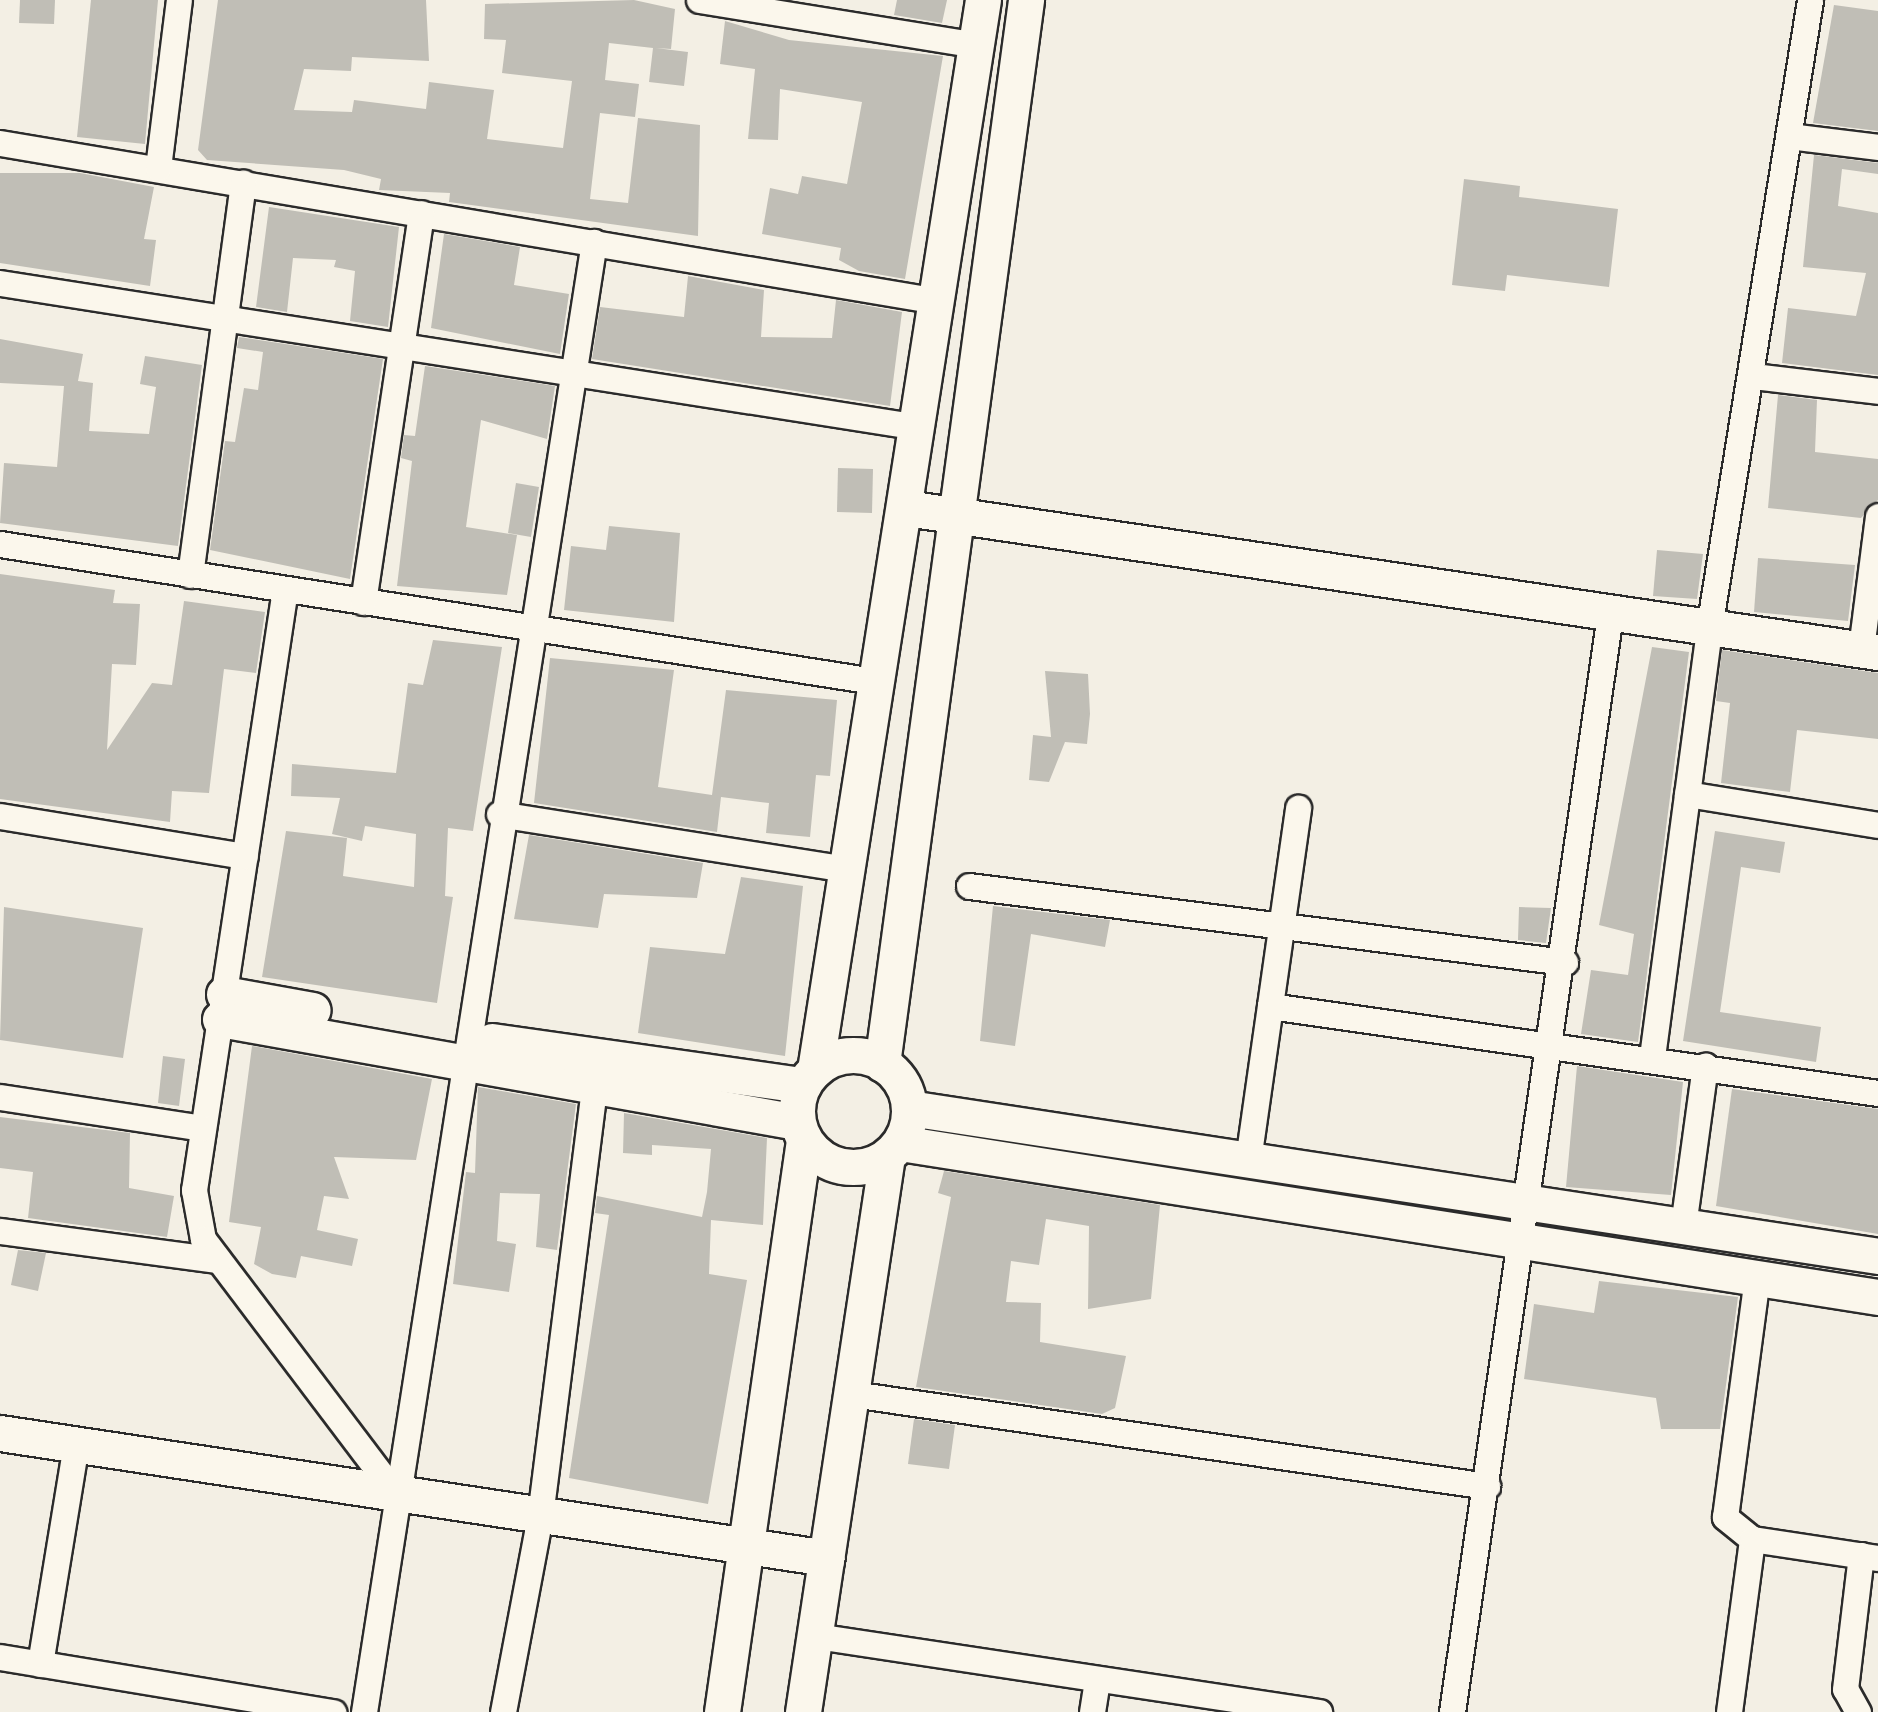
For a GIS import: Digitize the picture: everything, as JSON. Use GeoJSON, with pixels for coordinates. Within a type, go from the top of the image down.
{"type":"FeatureCollection","features":[{"type":"Feature","properties":{"kind":"street"},"geometry":{"type":"LineString","coordinates":[[158,168],[179,0]]}},
{"type":"Feature","properties":{"kind":"street"},"geometry":{"type":"LineString","coordinates":[[699,0],[809,9],[976,45]]}},
{"type":"Feature","properties":{"kind":"street"},"geometry":{"type":"LineString","coordinates":[[722,1712],[809,1078],[880,682],[982,0]]}},
{"type":"Feature","properties":{"kind":"street"},"geometry":{"type":"LineString","coordinates":[[1026,0],[961,520],[882,1064],[909,1108],[1878,1256]]}},
{"type":"Feature","properties":{"kind":"street"},"geometry":{"type":"LineString","coordinates":[[1652,1057],[1709,628],[1753,376],[1810,0]]}},
{"type":"Feature","properties":{"kind":"street"},"geometry":{"type":"LineString","coordinates":[[1789,136],[1878,147]]}},
{"type":"Feature","properties":{"kind":"street"},"geometry":{"type":"LineString","coordinates":[[0,143],[937,301]]}},
{"type":"Feature","properties":{"kind":"street"},"geometry":{"type":"LineString","coordinates":[[190,574],[244,183]]}},
{"type":"Feature","properties":{"kind":"street"},"geometry":{"type":"LineString","coordinates":[[362,602],[422,213]]}},
{"type":"Feature","properties":{"kind":"street"},"geometry":{"type":"LineString","coordinates":[[364,1712],[527,627],[576,374],[594,242]]}},
{"type":"Feature","properties":{"kind":"street"},"geometry":{"type":"LineString","coordinates":[[0,283],[918,427]]}},
{"type":"Feature","properties":{"kind":"street"},"geometry":{"type":"LineString","coordinates":[[1753,376],[1878,391]]}},
{"type":"Feature","properties":{"kind":"street"},"geometry":{"type":"LineString","coordinates":[[906,508],[961,520],[1869,650],[1878,516]]}},
{"type":"Feature","properties":{"kind":"street"},"geometry":{"type":"LineString","coordinates":[[0,544],[880,682]]}},
{"type":"Feature","properties":{"kind":"street"},"geometry":{"type":"LineString","coordinates":[[285,589],[194,1190],[203,1240],[395,1494]]}},
{"type":"Feature","properties":{"kind":"street"},"geometry":{"type":"LineString","coordinates":[[1452,1712],[1526,1242],[1610,614]]}},
{"type":"Feature","properties":{"kind":"street"},"geometry":{"type":"LineString","coordinates":[[1687,794],[1878,826]]}},
{"type":"Feature","properties":{"kind":"street"},"geometry":{"type":"LineString","coordinates":[[1248,1160],[1298,808]]}},
{"type":"Feature","properties":{"kind":"street"},"geometry":{"type":"LineString","coordinates":[[499,814],[848,869]]}},
{"type":"Feature","properties":{"kind":"street"},"geometry":{"type":"LineString","coordinates":[[0,816],[245,856]]}},
{"type":"Feature","properties":{"kind":"street"},"geometry":{"type":"LineString","coordinates":[[970,886],[1279,930],[1565,962]]}},
{"type":"Feature","properties":{"kind":"street"},"geometry":{"type":"LineString","coordinates":[[1270,1006],[1554,1047],[1652,1057],[1878,1093]]}},
{"type":"Feature","properties":{"kind":"street"},"geometry":{"type":"LineString","coordinates":[[222,1007],[463,1047],[809,1078],[848,1056],[882,1064]]}},
{"type":"Feature","properties":{"kind":"street"},"geometry":{"type":"LineString","coordinates":[[463,1047],[595,1083],[801,1131],[833,1164],[894,1149],[1878,1297]]}},
{"type":"Feature","properties":{"kind":"street"},"geometry":{"type":"LineString","coordinates":[[1682,1226],[1705,1065]]}},
{"type":"Feature","properties":{"kind":"street"},"geometry":{"type":"LineString","coordinates":[[503,1712],[540,1516],[595,1083]]}},
{"type":"Feature","properties":{"kind":"street"},"geometry":{"type":"LineString","coordinates":[[0,1097],[204,1128]]}},
{"type":"Feature","properties":{"kind":"street"},"geometry":{"type":"LineString","coordinates":[[803,1712],[894,1149],[909,1108]]}},
{"type":"Feature","properties":{"kind":"street"},"geometry":{"type":"LineString","coordinates":[[0,1231],[218,1260]]}},
{"type":"Feature","properties":{"kind":"street"},"geometry":{"type":"LineString","coordinates":[[1757,1278],[1725,1517],[1752,1539],[1869,1557],[1845,1690],[1858,1712]]}},
{"type":"Feature","properties":{"kind":"street"},"geometry":{"type":"LineString","coordinates":[[852,1394],[1488,1486]]}},
{"type":"Feature","properties":{"kind":"street"},"geometry":{"type":"LineString","coordinates":[[0,1433],[827,1558]]}},
{"type":"Feature","properties":{"kind":"street"},"geometry":{"type":"LineString","coordinates":[[40,1664],[76,1444]]}},
{"type":"Feature","properties":{"kind":"street"},"geometry":{"type":"LineString","coordinates":[[1729,1712],[1752,1539]]}},
{"type":"Feature","properties":{"kind":"street"},"geometry":{"type":"LineString","coordinates":[[816,1636],[1318,1712]]}},
{"type":"Feature","properties":{"kind":"street"},"geometry":{"type":"LineString","coordinates":[[0,1658],[334,1712]]}},
{"type":"Feature","properties":{"kind":"street"},"geometry":{"type":"LineString","coordinates":[[1092,1712],[1097,1679]]}},
{"type":"Feature","properties":{"kind":"building"},"geometry":{"type":"Polygon","coordinates":[[[20,0],[55,0],[54,24],[19,23],[20,0]]]}},
{"type":"Feature","properties":{"kind":"building"},"geometry":{"type":"Polygon","coordinates":[[[91,0],[158,0],[145,144],[77,137],[91,0]]]}},
{"type":"Feature","properties":{"kind":"building"},"geometry":{"type":"Polygon","coordinates":[[[218,0],[426,0],[429,61],[352,57],[351,71],[304,69],[294,110],[352,112],[354,100],[426,109],[429,82],[494,90],[487,139],[563,148],[572,81],[502,73],[506,40],[484,39],[485,4],[634,0],[675,9],[671,49],[656,48],[688,52],[684,86],[649,82],[653,48],[609,43],[605,80],[639,84],[635,117],[600,113],[590,199],[628,203],[638,118],[700,125],[698,236],[449,202],[450,193],[379,190],[381,179],[344,170],[207,160],[198,150],[218,0]]]}},
{"type":"Feature","properties":{"kind":"building"},"geometry":{"type":"Polygon","coordinates":[[[897,0],[947,0],[942,23],[894,15],[897,0]]]}},
{"type":"Feature","properties":{"kind":"building"},"geometry":{"type":"Polygon","coordinates":[[[1834,5],[1878,11],[1878,131],[1813,123],[1834,5]]]}},
{"type":"Feature","properties":{"kind":"building"},"geometry":{"type":"Polygon","coordinates":[[[725,21],[789,40],[943,56],[905,279],[859,271],[839,260],[841,248],[762,234],[770,188],[798,194],[802,176],[847,184],[862,102],[780,89],[778,140],[748,139],[755,69],[720,64],[725,21]]]}},
{"type":"Feature","properties":{"kind":"building"},"geometry":{"type":"Polygon","coordinates":[[[1814,155],[1878,163],[1878,174],[1842,169],[1838,206],[1878,213],[1878,375],[1782,363],[1788,308],[1856,316],[1866,273],[1803,267],[1814,155]]]}},
{"type":"Feature","properties":{"kind":"building"},"geometry":{"type":"Polygon","coordinates":[[[0,173],[80,173],[154,187],[144,239],[156,240],[150,286],[0,263],[0,173]]]}},
{"type":"Feature","properties":{"kind":"building"},"geometry":{"type":"Polygon","coordinates":[[[1464,179],[1520,186],[1519,197],[1618,209],[1609,287],[1507,275],[1505,291],[1452,285],[1464,179]]]}},
{"type":"Feature","properties":{"kind":"building"},"geometry":{"type":"Polygon","coordinates":[[[269,207],[399,227],[388,327],[350,321],[355,271],[334,267],[336,260],[293,258],[287,312],[256,307],[269,207]]]}},
{"type":"Feature","properties":{"kind":"building"},"geometry":{"type":"Polygon","coordinates":[[[444,234],[520,247],[514,285],[569,294],[560,354],[431,328],[444,234]]]}},
{"type":"Feature","properties":{"kind":"building"},"geometry":{"type":"Polygon","coordinates":[[[688,276],[764,290],[761,337],[832,338],[836,300],[902,312],[890,406],[592,359],[600,307],[684,317],[688,276]]]}},
{"type":"Feature","properties":{"kind":"building"},"geometry":{"type":"Polygon","coordinates":[[[239,337],[383,359],[350,579],[210,550],[225,441],[235,442],[244,388],[258,390],[263,352],[237,348],[239,337]]]}},
{"type":"Feature","properties":{"kind":"building"},"geometry":{"type":"Polygon","coordinates":[[[0,339],[83,354],[78,381],[93,383],[89,431],[149,434],[156,387],[140,384],[145,356],[202,365],[178,546],[0,523],[4,463],[57,467],[64,386],[0,383],[0,339]]]}},
{"type":"Feature","properties":{"kind":"building"},"geometry":{"type":"Polygon","coordinates":[[[425,366],[555,386],[547,439],[481,420],[466,527],[517,535],[507,595],[397,586],[412,461],[401,458],[404,435],[415,436],[425,366]]]}},
{"type":"Feature","properties":{"kind":"building"},"geometry":{"type":"Polygon","coordinates":[[[1778,395],[1817,400],[1815,452],[1878,459],[1878,500],[1861,518],[1768,508],[1778,395]]]}},
{"type":"Feature","properties":{"kind":"building"},"geometry":{"type":"Polygon","coordinates":[[[838,468],[873,469],[872,513],[837,512],[838,468]]]}},
{"type":"Feature","properties":{"kind":"building"},"geometry":{"type":"Polygon","coordinates":[[[516,483],[539,487],[531,537],[508,533],[516,483]]]}},
{"type":"Feature","properties":{"kind":"building"},"geometry":{"type":"Polygon","coordinates":[[[609,526],[680,533],[674,622],[564,610],[571,546],[606,550],[609,526]]]}},
{"type":"Feature","properties":{"kind":"building"},"geometry":{"type":"Polygon","coordinates":[[[1657,550],[1703,554],[1697,599],[1653,596],[1657,550]]]}},
{"type":"Feature","properties":{"kind":"building"},"geometry":{"type":"Polygon","coordinates":[[[1758,558],[1855,565],[1848,621],[1754,612],[1758,558]]]}},
{"type":"Feature","properties":{"kind":"building"},"geometry":{"type":"Polygon","coordinates":[[[0,574],[115,590],[113,603],[140,604],[136,665],[112,664],[107,750],[152,683],[172,685],[184,601],[265,612],[256,673],[224,669],[209,793],[172,791],[170,822],[0,799],[0,574]]]}},
{"type":"Feature","properties":{"kind":"building"},"geometry":{"type":"Polygon","coordinates":[[[433,640],[502,647],[473,831],[448,828],[445,896],[453,897],[437,1003],[262,977],[286,831],[347,838],[343,876],[414,887],[416,834],[365,826],[362,841],[332,834],[340,798],[291,796],[292,764],[396,773],[408,683],[423,685],[433,640]]]}},
{"type":"Feature","properties":{"kind":"building"},"geometry":{"type":"Polygon","coordinates":[[[1652,647],[1689,652],[1638,1042],[1581,1034],[1591,970],[1628,975],[1634,934],[1599,925],[1652,647]]]}},
{"type":"Feature","properties":{"kind":"building"},"geometry":{"type":"Polygon","coordinates":[[[1722,650],[1878,673],[1878,739],[1797,730],[1790,792],[1721,783],[1730,703],[1716,701],[1722,650]]]}},
{"type":"Feature","properties":{"kind":"building"},"geometry":{"type":"Polygon","coordinates":[[[550,658],[674,670],[658,787],[712,795],[726,690],[837,700],[830,776],[816,775],[810,837],[766,833],[769,803],[721,797],[717,832],[534,803],[550,658]]]}},
{"type":"Feature","properties":{"kind":"building"},"geometry":{"type":"Polygon","coordinates":[[[1045,671],[1088,674],[1090,714],[1087,744],[1065,742],[1049,782],[1029,780],[1033,735],[1051,737],[1045,671]]]}},
{"type":"Feature","properties":{"kind":"building"},"geometry":{"type":"Polygon","coordinates":[[[1715,831],[1785,842],[1780,873],[1741,867],[1720,1012],[1821,1027],[1816,1062],[1683,1041],[1715,831]]]}},
{"type":"Feature","properties":{"kind":"building"},"geometry":{"type":"Polygon","coordinates":[[[529,835],[703,863],[697,898],[604,894],[598,928],[514,919],[529,835]]]}},
{"type":"Feature","properties":{"kind":"building"},"geometry":{"type":"Polygon","coordinates":[[[741,877],[803,886],[785,1056],[638,1033],[650,947],[725,954],[741,877]]]}},
{"type":"Feature","properties":{"kind":"building"},"geometry":{"type":"Polygon","coordinates":[[[993,906],[1110,920],[1105,947],[1031,934],[1015,1046],[980,1041],[993,906]]]}},
{"type":"Feature","properties":{"kind":"building"},"geometry":{"type":"Polygon","coordinates":[[[4,907],[143,928],[123,1058],[0,1040],[4,907]]]}},
{"type":"Feature","properties":{"kind":"building"},"geometry":{"type":"Polygon","coordinates":[[[1519,907],[1551,908],[1546,943],[1518,940],[1519,907]]]}},
{"type":"Feature","properties":{"kind":"building"},"geometry":{"type":"Polygon","coordinates":[[[252,1046],[432,1079],[416,1160],[334,1157],[349,1199],[324,1196],[317,1230],[358,1239],[352,1266],[301,1256],[296,1278],[272,1274],[254,1264],[261,1227],[229,1222],[252,1046]]]}},
{"type":"Feature","properties":{"kind":"building"},"geometry":{"type":"Polygon","coordinates":[[[163,1056],[185,1059],[179,1106],[158,1103],[163,1056]]]}},
{"type":"Feature","properties":{"kind":"building"},"geometry":{"type":"Polygon","coordinates":[[[1577,1066],[1683,1082],[1671,1195],[1566,1187],[1577,1066]]]}},
{"type":"Feature","properties":{"kind":"building"},"geometry":{"type":"Polygon","coordinates":[[[478,1087],[576,1104],[557,1250],[536,1247],[540,1194],[500,1193],[497,1241],[516,1244],[509,1292],[453,1284],[466,1172],[475,1173],[478,1087]]]}},
{"type":"Feature","properties":{"kind":"building"},"geometry":{"type":"Polygon","coordinates":[[[1732,1089],[1878,1109],[1878,1234],[1716,1206],[1732,1089]]]}},
{"type":"Feature","properties":{"kind":"building"},"geometry":{"type":"Polygon","coordinates":[[[624,1113],[767,1138],[763,1225],[711,1220],[709,1274],[747,1280],[708,1504],[569,1478],[609,1215],[595,1213],[597,1196],[702,1217],[707,1192],[711,1149],[652,1145],[652,1155],[623,1153],[624,1113]]]}},
{"type":"Feature","properties":{"kind":"building"},"geometry":{"type":"Polygon","coordinates":[[[0,1117],[130,1133],[129,1188],[174,1196],[167,1237],[28,1218],[33,1172],[0,1168],[0,1117]]]}},
{"type":"Feature","properties":{"kind":"building"},"geometry":{"type":"Polygon","coordinates":[[[944,1171],[1160,1205],[1151,1299],[1088,1309],[1089,1226],[1046,1219],[1039,1265],[1011,1261],[1006,1302],[1041,1303],[1040,1342],[1126,1356],[1115,1408],[1102,1414],[916,1387],[951,1197],[938,1193],[944,1171]]]}},
{"type":"Feature","properties":{"kind":"building"},"geometry":{"type":"Polygon","coordinates":[[[18,1250],[46,1253],[38,1291],[11,1285],[18,1250]]]}},
{"type":"Feature","properties":{"kind":"building"},"geometry":{"type":"Polygon","coordinates":[[[1599,1281],[1738,1297],[1720,1429],[1661,1429],[1656,1398],[1524,1379],[1534,1304],[1594,1313],[1599,1281]]]}},
{"type":"Feature","properties":{"kind":"building"},"geometry":{"type":"Polygon","coordinates":[[[914,1419],[955,1425],[949,1469],[908,1464],[914,1419]]]}}]}
